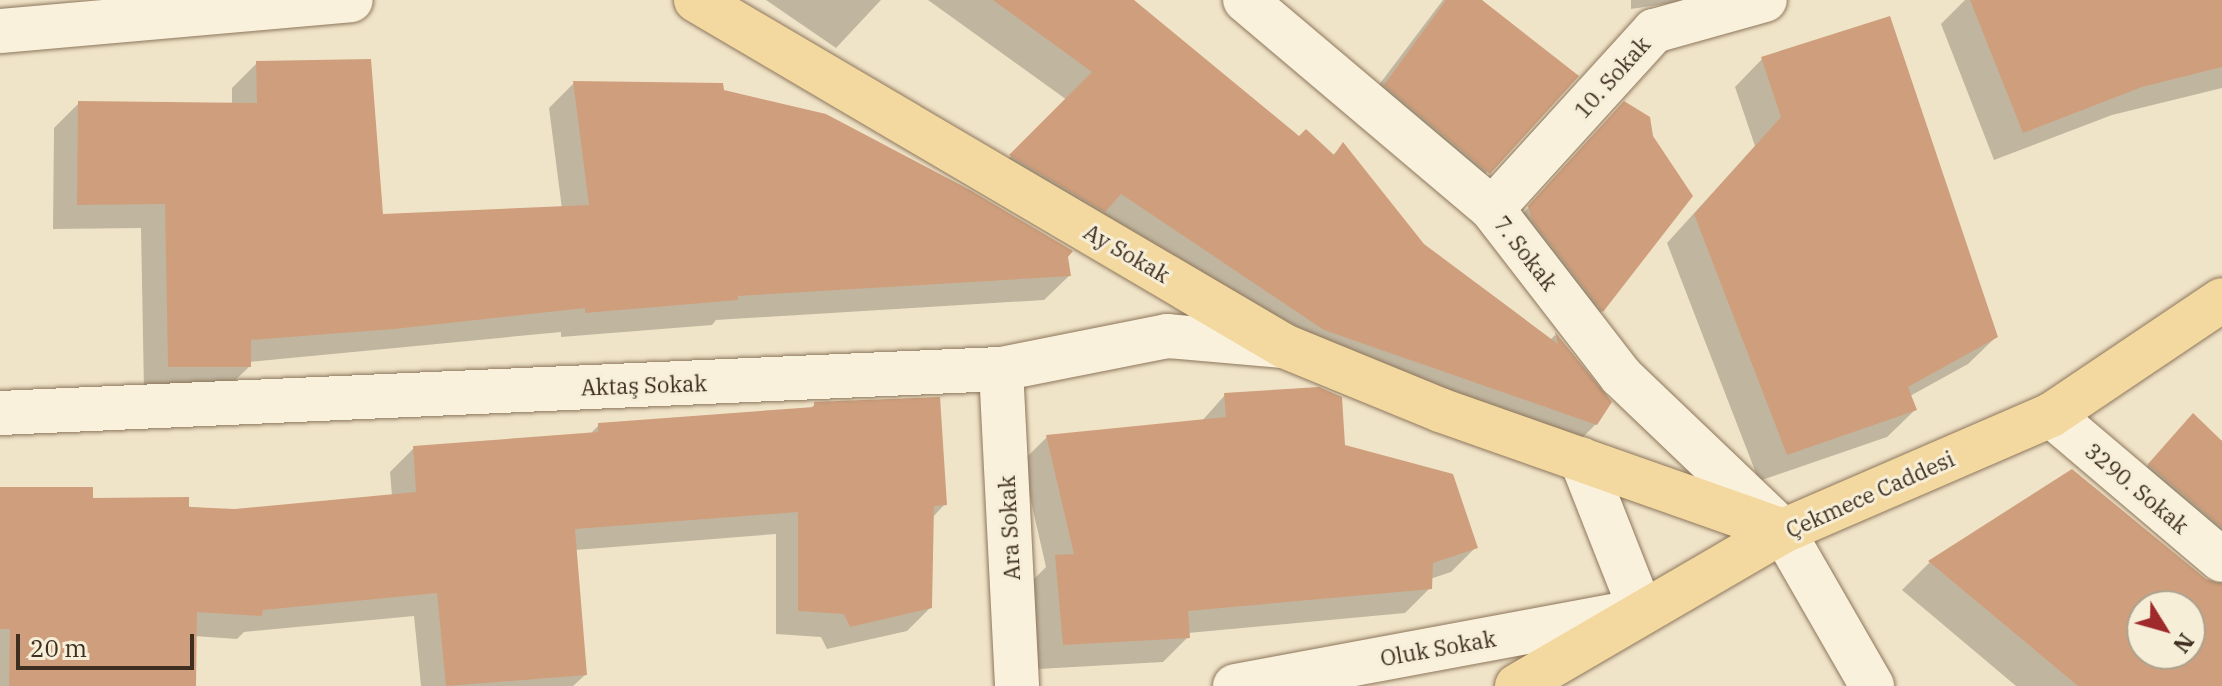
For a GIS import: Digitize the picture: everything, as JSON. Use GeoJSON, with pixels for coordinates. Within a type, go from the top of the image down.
{"type":"FeatureCollection","features":[{"type":"Feature","properties":{"kind":"main road","name":"Ay Sokak"},"geometry":{"type":"LineString","coordinates":[[696,0],[1284,346],[1440,410],[1783,531]]}},
{"type":"Feature","properties":{"kind":"main road","name":"Çekmece Caddesi"},"geometry":{"type":"LineString","coordinates":[[1517,686],[1783,531],[2051,415],[2222,300]]}},
{"type":"Feature","properties":{"kind":"street"},"geometry":{"type":"LineString","coordinates":[[0,31],[351,0]]}},
{"type":"Feature","properties":{"kind":"street","name":"7. Sokak"},"geometry":{"type":"LineString","coordinates":[[1245,0],[1492,209],[1621,376],[1783,531],[1872,686]]}},
{"type":"Feature","properties":{"kind":"street","name":"10. Sokak"},"geometry":{"type":"LineString","coordinates":[[1492,209],[1654,15],[1765,0]]}},
{"type":"Feature","properties":{"kind":"street","name":"Aktaş Sokak"},"geometry":{"type":"LineString","coordinates":[[0,413],[1001,369],[1167,336],[1284,346]]}},
{"type":"Feature","properties":{"kind":"street","name":"Ara Sokak"},"geometry":{"type":"LineString","coordinates":[[1001,369],[1017,686]]}},
{"type":"Feature","properties":{"kind":"street","name":"3290. Sokak"},"geometry":{"type":"LineString","coordinates":[[2051,415],[2222,560]]}},
{"type":"Feature","properties":{"kind":"street"},"geometry":{"type":"LineString","coordinates":[[1581,459],[1641,611]]}},
{"type":"Feature","properties":{"kind":"street","name":"Oluk Sokak"},"geometry":{"type":"LineString","coordinates":[[1235,686],[1641,611]]}},
{"type":"Feature","properties":{"kind":"building"},"geometry":{"type":"Polygon","coordinates":[[[993,0],[1134,0],[1299,136],[1306,129],[1334,155],[1343,142],[1424,244],[1558,344],[1555,332],[1612,402],[1597,425],[1324,330],[1121,194],[1105,212],[1009,155],[1092,72],[993,0]]]}},
{"type":"Feature","properties":{"kind":"building"},"geometry":{"type":"Polygon","coordinates":[[[1446,0],[1482,0],[1579,76],[1490,174],[1384,85],[1446,0]]]}},
{"type":"Feature","properties":{"kind":"building"},"geometry":{"type":"Polygon","coordinates":[[[1970,0],[2222,0],[2222,67],[2142,87],[2023,133],[1970,0]]]}},
{"type":"Feature","properties":{"kind":"building"},"geometry":{"type":"Polygon","coordinates":[[[1890,16],[1998,337],[1908,387],[1917,410],[1787,455],[1694,214],[1781,117],[1761,57],[1890,16]]]}},
{"type":"Feature","properties":{"kind":"building"},"geometry":{"type":"Polygon","coordinates":[[[371,59],[383,214],[589,205],[573,81],[723,83],[724,90],[826,114],[970,190],[1073,251],[1068,257],[1071,276],[738,296],[738,300],[585,313],[585,308],[394,329],[251,340],[251,367],[168,367],[165,204],[77,205],[78,101],[257,103],[256,61],[371,59]]]}},
{"type":"Feature","properties":{"kind":"building"},"geometry":{"type":"Polygon","coordinates":[[[1624,101],[1650,117],[1653,136],[1693,196],[1603,312],[1532,220],[1528,206],[1624,101]]]}},
{"type":"Feature","properties":{"kind":"building"},"geometry":{"type":"Polygon","coordinates":[[[1319,387],[1342,397],[1345,445],[1453,474],[1478,548],[1433,563],[1432,589],[1188,611],[1190,638],[1063,645],[1055,555],[1074,554],[1046,435],[1226,417],[1224,393],[1319,387]]]}},
{"type":"Feature","properties":{"kind":"building"},"geometry":{"type":"Polygon","coordinates":[[[940,397],[947,505],[934,506],[932,608],[850,627],[844,614],[798,611],[798,512],[575,529],[587,675],[446,686],[437,593],[263,610],[262,616],[197,612],[196,686],[9,686],[10,629],[0,629],[0,487],[93,487],[93,498],[189,497],[189,507],[235,509],[416,492],[413,446],[598,432],[598,423],[814,407],[814,402],[940,397]]]}},
{"type":"Feature","properties":{"kind":"building"},"geometry":{"type":"Polygon","coordinates":[[[2193,413],[2222,441],[2222,527],[2148,464],[2193,413]]]}},
{"type":"Feature","properties":{"kind":"building"},"geometry":{"type":"Polygon","coordinates":[[[2072,469],[2206,579],[2222,584],[2222,686],[2078,686],[1928,561],[2072,469]]]}}]}
